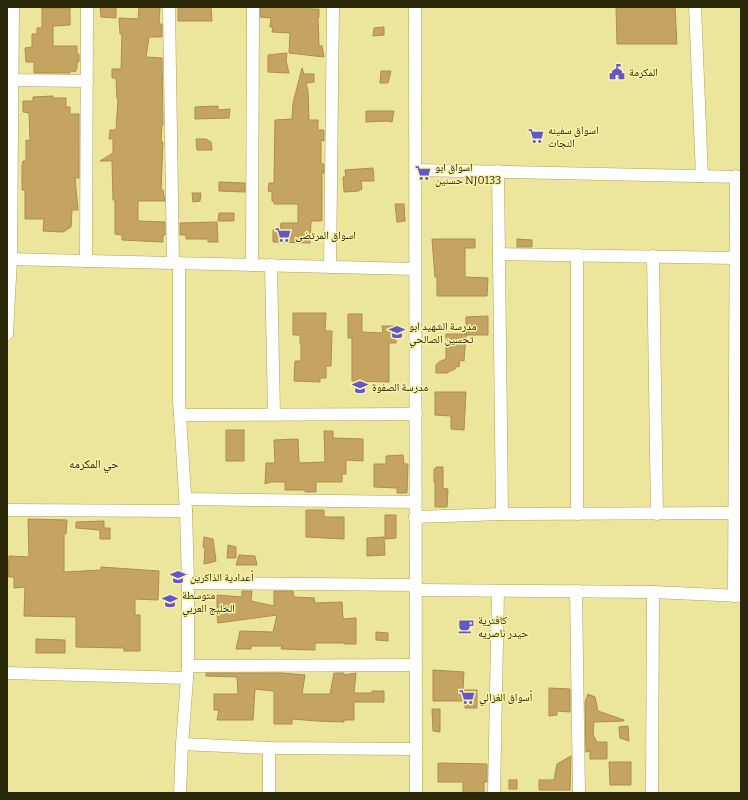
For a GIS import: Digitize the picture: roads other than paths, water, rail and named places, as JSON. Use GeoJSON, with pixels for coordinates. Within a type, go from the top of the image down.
{"type":"FeatureCollection","features":[{"type":"Feature","properties":{"kind":"street"},"geometry":{"type":"LineString","coordinates":[[7,334],[13,7]]}},
{"type":"Feature","properties":{"kind":"street"},"geometry":{"type":"LineString","coordinates":[[86,261],[87,7]]}},
{"type":"Feature","properties":{"kind":"street"},"geometry":{"type":"LineString","coordinates":[[169,7],[179,402],[186,505],[188,583],[188,672],[182,744],[180,793]]}},
{"type":"Feature","properties":{"kind":"street"},"geometry":{"type":"LineString","coordinates":[[252,265],[253,7]]}},
{"type":"Feature","properties":{"kind":"street"},"geometry":{"type":"LineString","coordinates":[[330,267],[333,7]]}},
{"type":"Feature","properties":{"kind":"street"},"geometry":{"type":"LineString","coordinates":[[416,7],[416,793]]}},
{"type":"Feature","properties":{"kind":"street"},"geometry":{"type":"LineString","coordinates":[[695,7],[702,176]]}},
{"type":"Feature","properties":{"kind":"street"},"geometry":{"type":"LineString","coordinates":[[11,80],[87,81]]}},
{"type":"Feature","properties":{"kind":"street"},"geometry":{"type":"LineString","coordinates":[[188,583],[498,591],[653,592],[738,596],[735,513],[738,419],[735,258],[738,177],[416,170]]}},
{"type":"Feature","properties":{"kind":"street"},"geometry":{"type":"LineString","coordinates":[[498,171],[502,514]]}},
{"type":"Feature","properties":{"kind":"street"},"geometry":{"type":"LineString","coordinates":[[499,254],[735,258]]}},
{"type":"Feature","properties":{"kind":"street"},"geometry":{"type":"LineString","coordinates":[[577,255],[577,514]]}},
{"type":"Feature","properties":{"kind":"street"},"geometry":{"type":"LineString","coordinates":[[653,256],[657,514]]}},
{"type":"Feature","properties":{"kind":"street"},"geometry":{"type":"LineString","coordinates":[[9,259],[416,269]]}},
{"type":"Feature","properties":{"kind":"street"},"geometry":{"type":"LineString","coordinates":[[271,266],[274,414]]}},
{"type":"Feature","properties":{"kind":"street"},"geometry":{"type":"LineString","coordinates":[[180,415],[416,414]]}},
{"type":"Feature","properties":{"kind":"street"},"geometry":{"type":"LineString","coordinates":[[7,510],[186,505],[416,502]]}},
{"type":"Feature","properties":{"kind":"street"},"geometry":{"type":"LineString","coordinates":[[416,517],[502,514],[735,513]]}},
{"type":"Feature","properties":{"kind":"street"},"geometry":{"type":"LineString","coordinates":[[494,793],[498,591]]}},
{"type":"Feature","properties":{"kind":"street"},"geometry":{"type":"LineString","coordinates":[[576,591],[579,793]]}},
{"type":"Feature","properties":{"kind":"street"},"geometry":{"type":"LineString","coordinates":[[652,793],[653,592]]}},
{"type":"Feature","properties":{"kind":"street"},"geometry":{"type":"LineString","coordinates":[[7,673],[188,672],[416,665]]}},
{"type":"Feature","properties":{"kind":"street"},"geometry":{"type":"LineString","coordinates":[[182,744],[269,748],[416,748]]}},
{"type":"Feature","properties":{"kind":"street"},"geometry":{"type":"LineString","coordinates":[[269,748],[269,793]]}},
{"type":"Feature","properties":{"kind":"place","name":"المكرمة"},"geometry":{"type":"Point","coordinates":[617,72]}},
{"type":"Feature","properties":{"kind":"place","name":"اسواق سفينه النجات"},"geometry":{"type":"Point","coordinates":[536,136]}},
{"type":"Feature","properties":{"kind":"place","name":"اسواق ابو حسنين NJ0133"},"geometry":{"type":"Point","coordinates":[423,173]}},
{"type":"Feature","properties":{"kind":"place","name":"اسواق المرتضى"},"geometry":{"type":"Point","coordinates":[283,235]}},
{"type":"Feature","properties":{"kind":"place","name":"مدرسة الشهيد ابو تحسين الصالحي"},"geometry":{"type":"Point","coordinates":[397,332]}},
{"type":"Feature","properties":{"kind":"place","name":"مدرسة الصفوة"},"geometry":{"type":"Point","coordinates":[360,387]}},
{"type":"Feature","properties":{"kind":"place","name":"أعدادية الذاكرين"},"geometry":{"type":"Point","coordinates":[178,577]}},
{"type":"Feature","properties":{"kind":"place","name":"متوسطة الخليج العربي"},"geometry":{"type":"Point","coordinates":[170,601]}},
{"type":"Feature","properties":{"kind":"place","name":"كافترية حيدر ناصريه"},"geometry":{"type":"Point","coordinates":[466,626]}},
{"type":"Feature","properties":{"kind":"place","name":"أسواق الغزالي"},"geometry":{"type":"Point","coordinates":[467,697]}},
{"type":"Feature","properties":{"kind":"district","name":"حي المكرمه"},"geometry":{"type":"Point","coordinates":[94,464]}}]}
